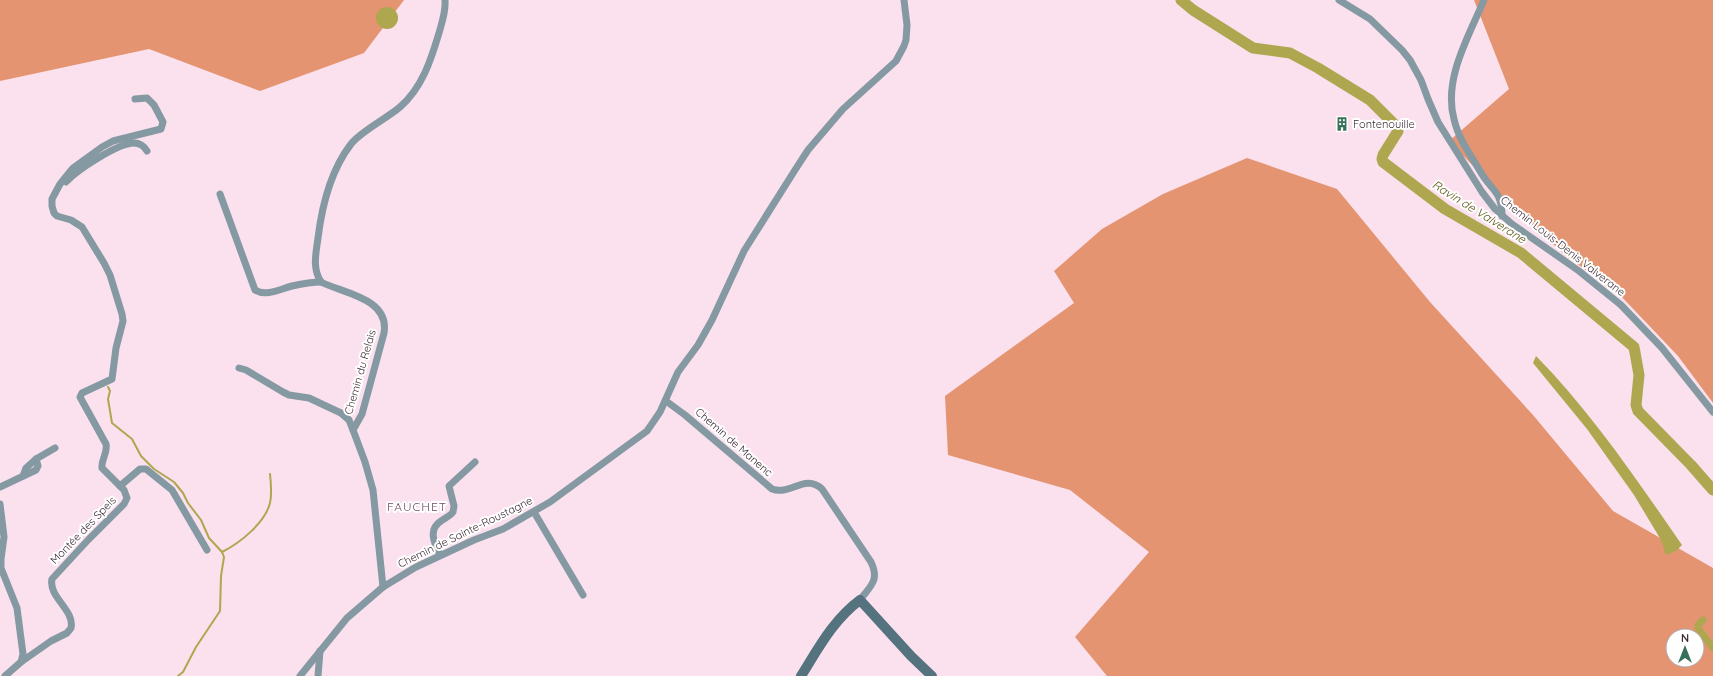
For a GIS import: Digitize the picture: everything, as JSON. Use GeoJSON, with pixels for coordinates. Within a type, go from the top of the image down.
{"type":"FeatureCollection","features":[{"type":"Feature","properties":{"kind":"street"},"geometry":{"type":"LineString","coordinates":[[220,194],[253,287],[259,292],[268,293],[292,286],[321,282],[315,268],[320,224],[324,204],[338,163],[352,142],[401,107],[419,84],[433,53],[443,19],[445,0]]}},
{"type":"Feature","properties":{"kind":"street","name":"Chemin de Sainte-Roustagne"},"geometry":{"type":"LineString","coordinates":[[300,676],[347,618],[384,587],[416,567],[440,555],[503,529],[534,512],[567,490],[642,435],[656,418],[666,401],[678,372],[698,345],[712,320],[744,251],[808,150],[843,109],[896,61],[904,46],[907,33],[904,0]]}},
{"type":"Feature","properties":{"kind":"street","name":"Chemin Louis-Denis Valverane"},"geometry":{"type":"LineString","coordinates":[[1339,0],[1370,19],[1402,50],[1410,60],[1421,80],[1430,105],[1446,135],[1482,192],[1502,216],[1579,271],[1621,305],[1668,354],[1713,412]]}},
{"type":"Feature","properties":{"kind":"street"},"geometry":{"type":"LineString","coordinates":[[1484,0],[1459,61],[1454,78],[1452,108],[1453,118],[1460,137],[1485,180],[1501,199],[1502,216]]}},
{"type":"Feature","properties":{"kind":"street"},"geometry":{"type":"LineString","coordinates":[[52,199],[60,184],[73,168],[102,147],[113,141],[161,130],[163,122],[154,105],[147,98],[135,99]]}},
{"type":"Feature","properties":{"kind":"street"},"geometry":{"type":"LineString","coordinates":[[52,199],[75,173],[118,148],[134,143],[142,145],[147,151]]}},
{"type":"Feature","properties":{"kind":"street","name":"Montée des Spels"},"geometry":{"type":"LineString","coordinates":[[21,662],[51,641],[67,633],[71,628],[71,619],[51,584],[52,579],[124,504],[127,496],[120,486],[102,468],[101,463],[106,451],[106,444],[80,397],[82,393],[112,379],[116,348],[123,321],[122,314],[110,275],[104,263],[80,226],[71,220],[57,216],[54,213],[52,199]]}},
{"type":"Feature","properties":{"kind":"street","name":"Chemin du Relais"},"geometry":{"type":"LineString","coordinates":[[321,282],[363,298],[380,313],[385,325],[362,414],[353,430],[365,462],[373,490],[384,587]]}},
{"type":"Feature","properties":{"kind":"street"},"geometry":{"type":"LineString","coordinates":[[239,368],[246,370],[282,392],[289,395],[309,398],[341,413],[349,420],[353,430]]}},
{"type":"Feature","properties":{"kind":"street","name":"Chemin de Manenc"},"geometry":{"type":"LineString","coordinates":[[666,401],[685,415],[772,489],[783,490],[807,482],[814,483],[821,488],[839,512],[871,562],[875,572],[874,581],[860,600],[844,613],[835,624],[801,676]]}},
{"type":"Feature","properties":{"kind":"street"},"geometry":{"type":"LineString","coordinates":[[0,486],[37,468],[36,459],[55,448]]}},
{"type":"Feature","properties":{"kind":"street"},"geometry":{"type":"LineString","coordinates":[[440,555],[433,539],[433,532],[437,524],[453,512],[454,506],[449,486],[475,462]]}},
{"type":"Feature","properties":{"kind":"street"},"geometry":{"type":"LineString","coordinates":[[120,486],[141,468],[152,474],[172,490],[207,550]]}},
{"type":"Feature","properties":{"kind":"street"},"geometry":{"type":"LineString","coordinates":[[0,504],[4,537],[1,568],[17,608],[22,654],[21,662],[5,676]]}},
{"type":"Feature","properties":{"kind":"street"},"geometry":{"type":"LineString","coordinates":[[534,512],[582,595]]}},
{"type":"Feature","properties":{"kind":"street"},"geometry":{"type":"LineString","coordinates":[[860,600],[911,656],[932,676]]}},
{"type":"Feature","properties":{"kind":"street"},"geometry":{"type":"LineString","coordinates":[[318,676],[320,651]]}},
{"type":"Feature","properties":{"kind":"shaded area"},"geometry":{"type":"Polygon","coordinates":[[[0,0],[404,0],[364,53],[260,91],[149,49],[0,81],[0,0]]]}},
{"type":"Feature","properties":{"kind":"shaded area"},"geometry":{"type":"Polygon","coordinates":[[[1474,0],[1713,0],[1713,403],[1678,356],[1619,294],[1565,255],[1509,203],[1449,141],[1509,89],[1474,0]]]}},
{"type":"Feature","properties":{"kind":"shaded area"},"geometry":{"type":"Polygon","coordinates":[[[383,7],[391,7],[398,14],[398,22],[391,29],[383,29],[376,22],[376,14],[383,7]]]}},
{"type":"Feature","properties":{"kind":"shaded area"},"geometry":{"type":"Polygon","coordinates":[[[1247,158],[1337,189],[1430,302],[1533,415],[1613,511],[1713,568],[1713,676],[1107,676],[1075,637],[1149,552],[1070,490],[948,455],[945,396],[1074,303],[1054,271],[1102,229],[1163,194],[1247,158]]]}},
{"type":"Feature","properties":{"kind":"shaded area"},"geometry":{"type":"Polygon","coordinates":[[[1536,356],[1576,400],[1631,472],[1682,545],[1676,551],[1666,555],[1661,540],[1634,495],[1587,429],[1533,363],[1536,356]]]}},
{"type":"Feature","properties":{"kind":"waterway","name":"Ravin de Valverane"},"geometry":{"type":"LineString","coordinates":[[1181,0],[1193,10],[1253,48],[1290,53],[1318,68],[1370,100],[1396,126],[1398,131],[1383,155],[1383,162],[1445,209],[1521,253],[1634,347],[1639,375],[1636,405],[1638,411],[1691,465],[1713,490]]}},
{"type":"Feature","properties":{"kind":"waterway"},"geometry":{"type":"LineString","coordinates":[[108,387],[110,391],[108,399],[112,423],[132,439],[141,456],[154,469],[174,482],[201,520],[209,538],[222,552],[224,557],[221,576],[220,611],[196,647],[183,672],[178,676]]}},
{"type":"Feature","properties":{"kind":"waterway"},"geometry":{"type":"LineString","coordinates":[[222,552],[244,538],[263,518],[271,500],[270,474]]}},
{"type":"Feature","properties":{"kind":"waterway"},"geometry":{"type":"LineString","coordinates":[[1703,620],[1698,625],[1698,628],[1713,648]]}},
{"type":"Feature","properties":{"kind":"place","name":"Fontenouille"},"geometry":{"type":"Point","coordinates":[1342,124]}},
{"type":"Feature","properties":{"kind":"district","name":"FAUCHET"},"geometry":{"type":"Point","coordinates":[417,507]}}]}
